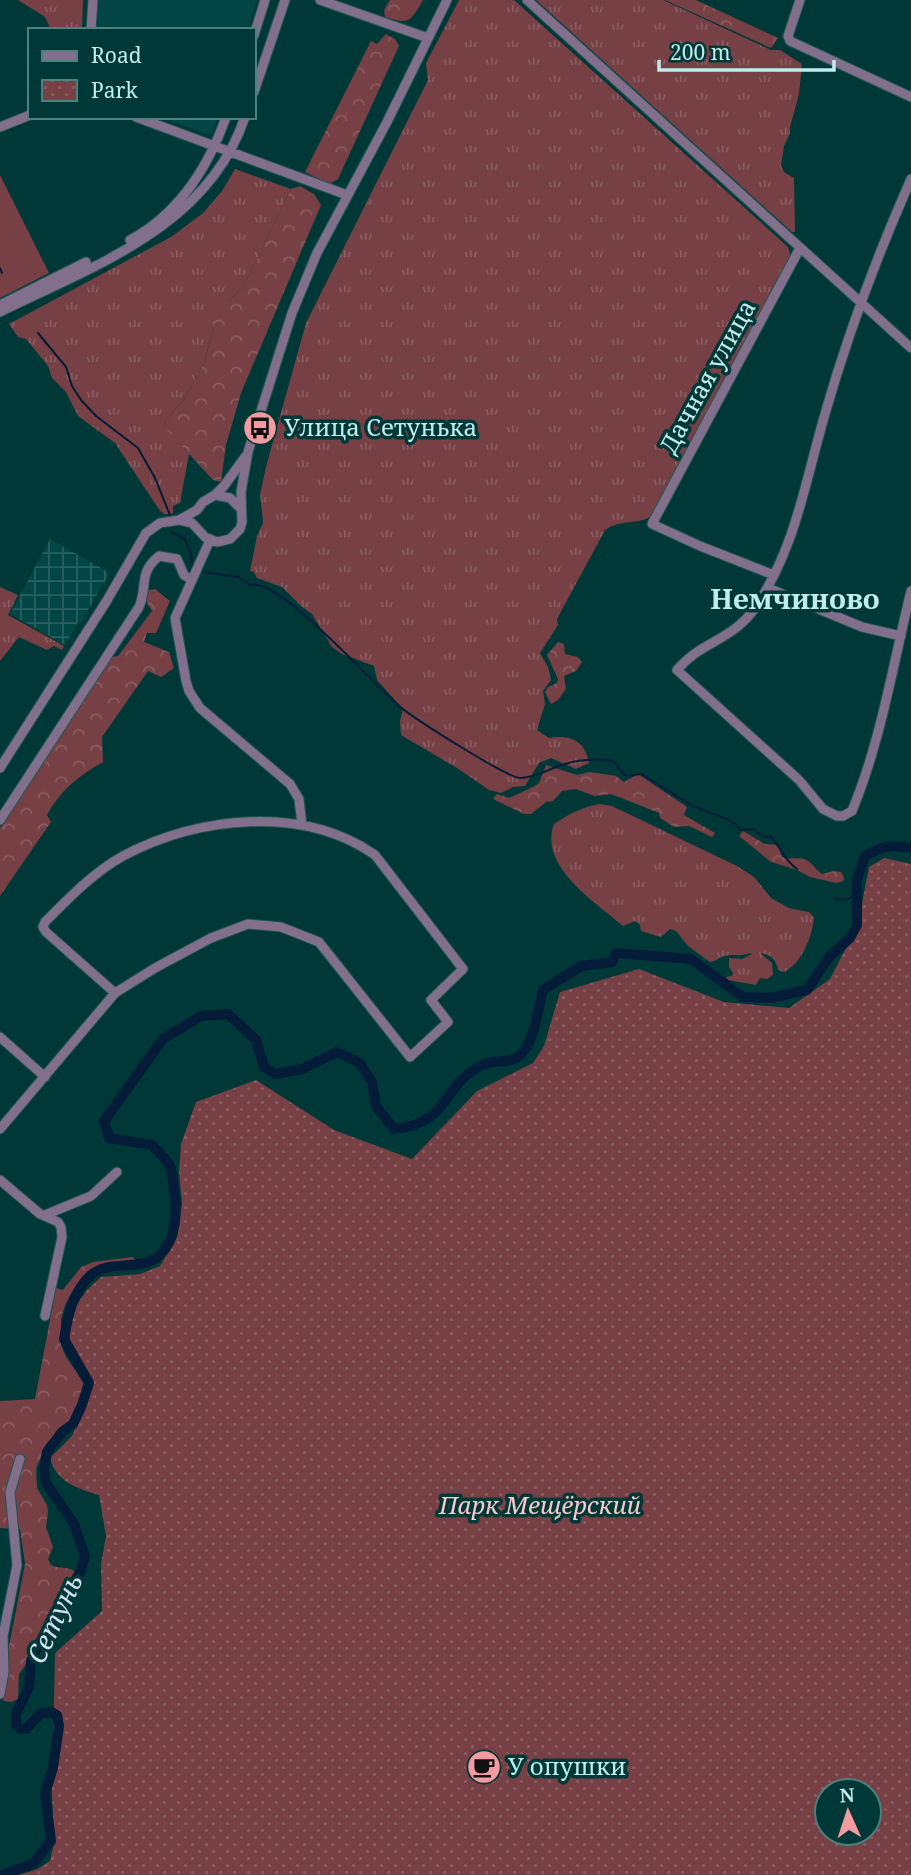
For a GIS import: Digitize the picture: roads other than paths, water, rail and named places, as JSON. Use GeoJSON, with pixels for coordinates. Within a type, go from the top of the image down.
{"type":"FeatureCollection","features":[{"type":"Feature","properties":{"kind":"street"},"geometry":{"type":"LineString","coordinates":[[91,28],[93,0]]}},
{"type":"Feature","properties":{"kind":"street"},"geometry":{"type":"LineString","coordinates":[[256,29],[265,0]]}},
{"type":"Feature","properties":{"kind":"street"},"geometry":{"type":"LineString","coordinates":[[256,86],[285,0]]}},
{"type":"Feature","properties":{"kind":"street"},"geometry":{"type":"LineString","coordinates":[[320,0],[428,38]]}},
{"type":"Feature","properties":{"kind":"street"},"geometry":{"type":"LineString","coordinates":[[179,520],[192,523],[210,540],[224,541],[236,535],[242,522],[240,508],[248,452],[292,313],[317,254],[447,0]]}},
{"type":"Feature","properties":{"kind":"street"},"geometry":{"type":"LineString","coordinates":[[527,0],[911,348]]}},
{"type":"Feature","properties":{"kind":"street"},"geometry":{"type":"LineString","coordinates":[[800,0],[788,36],[790,41],[911,97]]}},
{"type":"Feature","properties":{"kind":"street"},"geometry":{"type":"LineString","coordinates":[[0,127],[28,115]]}},
{"type":"Feature","properties":{"kind":"street"},"geometry":{"type":"LineString","coordinates":[[141,119],[347,195]]}},
{"type":"Feature","properties":{"kind":"street"},"geometry":{"type":"LineString","coordinates":[[0,305],[108,251],[154,224],[183,197],[204,167],[225,119]]}},
{"type":"Feature","properties":{"kind":"street"},"geometry":{"type":"LineString","coordinates":[[0,312],[112,256],[161,228],[205,190],[231,152],[244,119]]}},
{"type":"Feature","properties":{"kind":"street"},"geometry":{"type":"LineString","coordinates":[[911,179],[861,303],[825,415],[790,544],[768,588],[745,621],[736,630],[702,649],[677,670],[799,780],[824,809],[837,816],[848,814],[857,800],[891,685],[911,591]]}},
{"type":"Feature","properties":{"kind":"street","name":"Дачная улица"},"geometry":{"type":"LineString","coordinates":[[774,575],[700,547],[652,524],[800,248]]}},
{"type":"Feature","properties":{"kind":"street"},"geometry":{"type":"LineString","coordinates":[[0,768],[106,602],[146,533],[160,523],[179,520],[197,510],[233,475],[248,452]]}},
{"type":"Feature","properties":{"kind":"street"},"geometry":{"type":"LineString","coordinates":[[215,495],[230,498],[240,508]]}},
{"type":"Feature","properties":{"kind":"street"},"geometry":{"type":"LineString","coordinates":[[197,510],[198,528]]}},
{"type":"Feature","properties":{"kind":"street"},"geometry":{"type":"LineString","coordinates":[[210,540],[175,618],[189,691],[200,708],[290,785],[299,800],[302,825]]}},
{"type":"Feature","properties":{"kind":"street"},"geometry":{"type":"LineString","coordinates":[[0,820],[139,607],[146,571],[153,561],[159,556],[177,559],[184,575],[192,580]]}},
{"type":"Feature","properties":{"kind":"street"},"geometry":{"type":"LineString","coordinates":[[768,588],[862,627],[901,636]]}},
{"type":"Feature","properties":{"kind":"street"},"geometry":{"type":"LineString","coordinates":[[0,1129],[115,993],[211,938],[248,924],[281,927],[319,942],[410,1057],[447,1022],[431,1000],[463,970],[376,855],[359,844],[302,825],[243,822],[201,827],[162,837],[121,857],[76,891],[43,927],[115,993]]}},
{"type":"Feature","properties":{"kind":"street"},"geometry":{"type":"LineString","coordinates":[[0,1037],[45,1077]]}},
{"type":"Feature","properties":{"kind":"street"},"geometry":{"type":"LineString","coordinates":[[45,1215],[90,1196],[117,1172]]}},
{"type":"Feature","properties":{"kind":"street"},"geometry":{"type":"LineString","coordinates":[[0,1180],[40,1214],[58,1222],[62,1231],[45,1317]]}},
{"type":"Feature","properties":{"kind":"street"},"geometry":{"type":"LineString","coordinates":[[0,1694],[4,1672],[3,1636],[17,1565],[10,1492],[20,1459]]}},
{"type":"Feature","properties":{"kind":"waterway"},"geometry":{"type":"LineString","coordinates":[[0,268],[2,273]]}},
{"type":"Feature","properties":{"kind":"waterway"},"geometry":{"type":"LineString","coordinates":[[38,333],[66,367],[72,386],[81,400],[96,416],[138,448],[155,478],[170,515]]}},
{"type":"Feature","properties":{"kind":"waterway"},"geometry":{"type":"LineString","coordinates":[[171,532],[185,539],[191,554],[192,567]]}},
{"type":"Feature","properties":{"kind":"waterway"},"geometry":{"type":"LineString","coordinates":[[204,572],[238,577],[250,585],[264,587],[282,597],[405,711],[497,768],[520,778],[577,761],[613,761],[626,776],[641,774],[693,806],[731,821],[742,830],[753,829],[762,836],[771,837],[797,869]]}},
{"type":"Feature","properties":{"kind":"waterway","name":"Сетунь"},"geometry":{"type":"LineString","coordinates":[[3,1875],[34,1863],[51,1841],[45,1793],[53,1768],[59,1726],[57,1715],[51,1712],[40,1714],[26,1729],[20,1729],[16,1725],[16,1714],[29,1687],[31,1661],[56,1610],[81,1571],[85,1556],[74,1524],[46,1483],[44,1471],[47,1452],[62,1432],[73,1424],[89,1383],[64,1339],[69,1313],[79,1289],[91,1275],[103,1268],[148,1262],[166,1248],[174,1228],[175,1193],[168,1163],[152,1145],[109,1138],[104,1121],[163,1039],[201,1016],[228,1014],[256,1040],[264,1067],[275,1074],[302,1069],[337,1052],[360,1063],[372,1082],[376,1106],[394,1129],[413,1126],[436,1111],[470,1073],[483,1065],[511,1060],[521,1054],[532,1036],[543,990],[581,966],[612,962],[616,953],[691,959],[743,997],[770,998],[807,990],[830,956],[850,938],[857,925],[857,880],[865,856],[887,847],[911,848]]}},
{"type":"Feature","properties":{"kind":"waterway"},"geometry":{"type":"LineString","coordinates":[[834,898],[846,900],[857,893]]}},
{"type":"Feature","properties":{"kind":"place","name":"Улица Сетунька"},"geometry":{"type":"Point","coordinates":[260,428]}},
{"type":"Feature","properties":{"kind":"place","name":"У опушки"},"geometry":{"type":"Point","coordinates":[484,1767]}},
{"type":"Feature","properties":{"kind":"district","name":"Немчиново"},"geometry":{"type":"Point","coordinates":[795,599]}},
{"type":"Feature","properties":{"kind":"park label","name":"Парк Мещёрский"},"geometry":{"type":"Point","coordinates":[540,1506]}}]}
